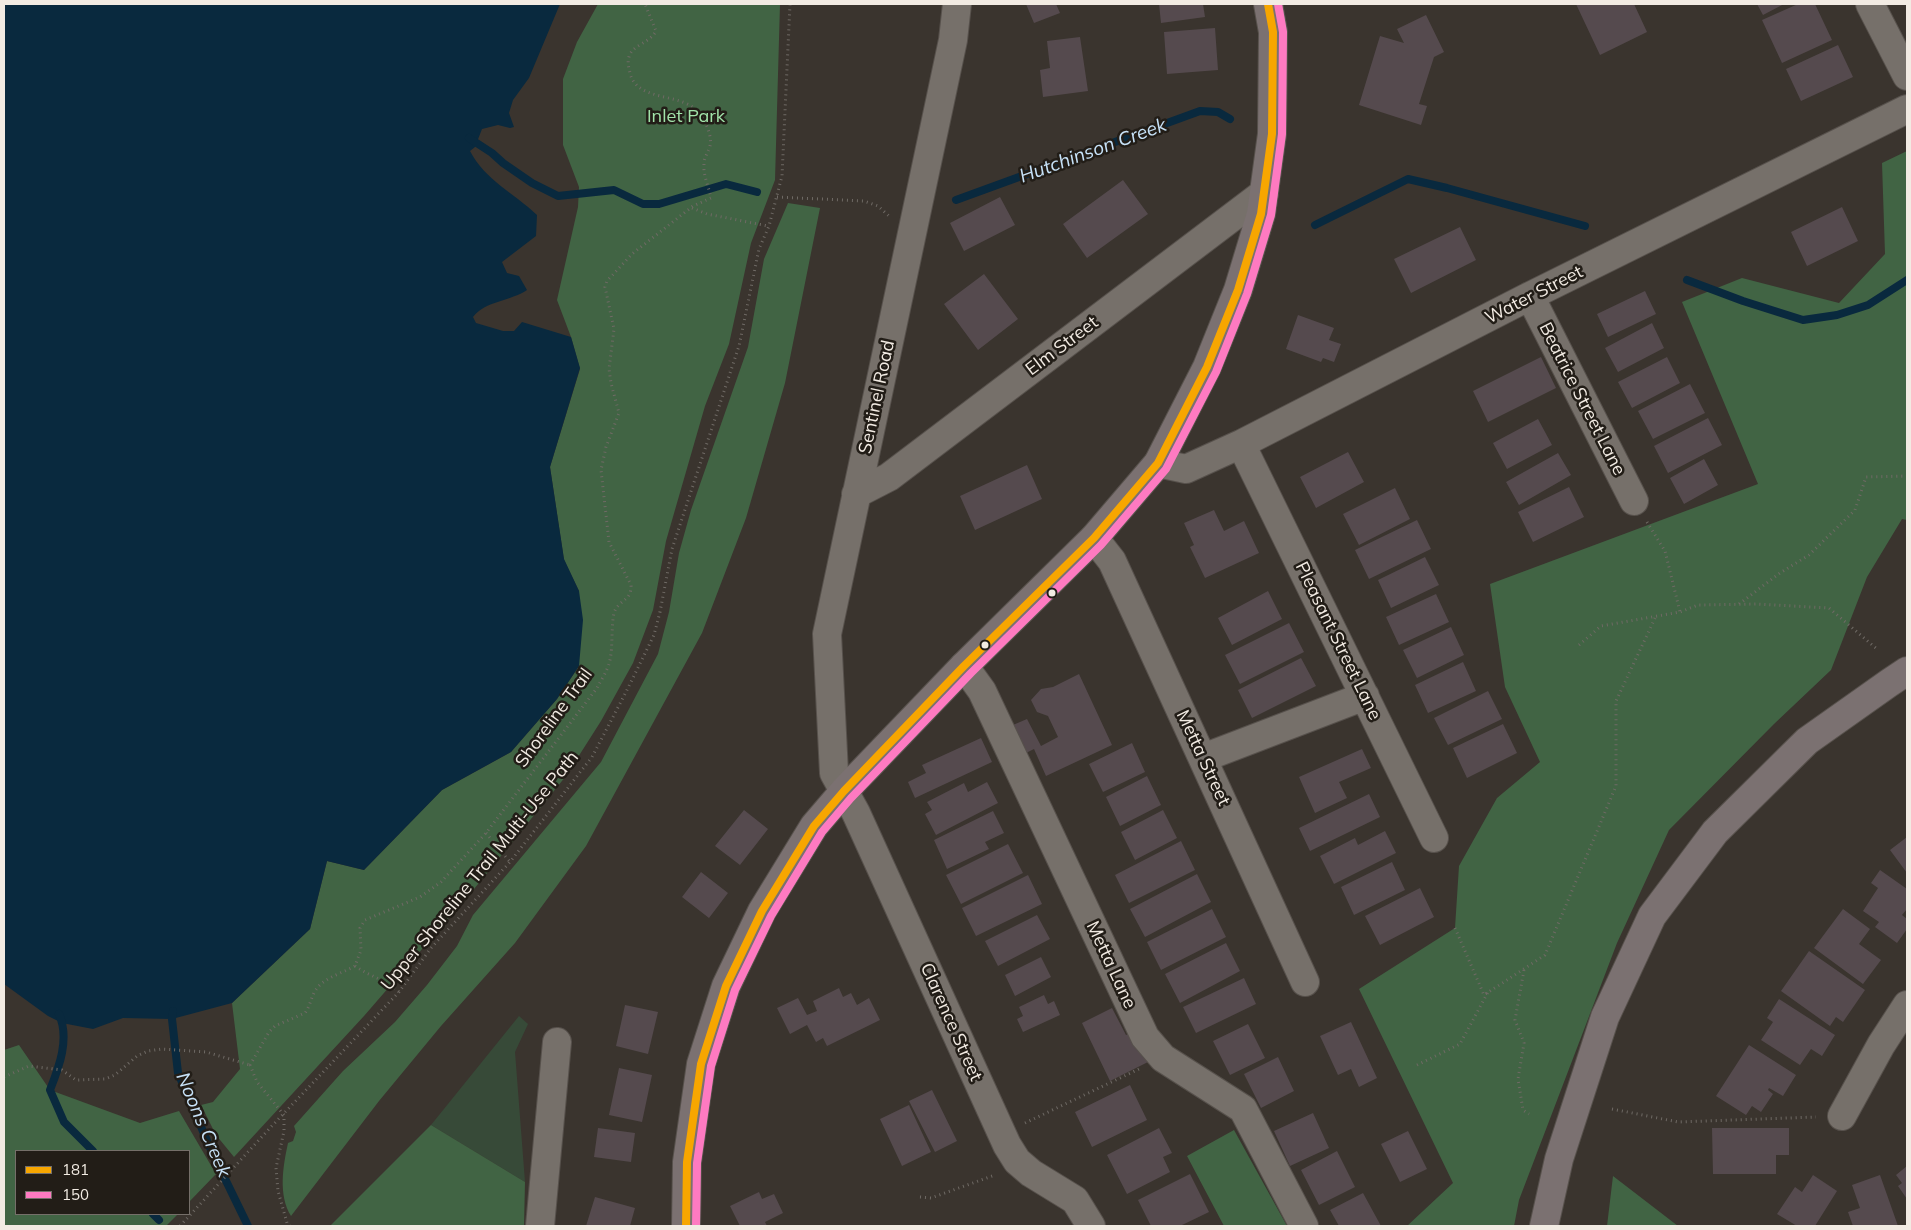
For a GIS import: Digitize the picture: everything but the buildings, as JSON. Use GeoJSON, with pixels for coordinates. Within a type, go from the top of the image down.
{"type":"FeatureCollection","features":[{"type":"Feature","properties":{"kind":"main road"},"geometry":{"type":"LineString","coordinates":[[686,1226],[687,1162],[701,1064],[726,986],[768,903],[814,826],[844,791],[964,666],[1094,538],[1158,463],[1207,368],[1238,290],[1261,214],[1272,134],[1272,32],[1268,4]]}},
{"type":"Feature","properties":{"kind":"main road"},"geometry":{"type":"LineString","coordinates":[[1544,1226],[1559,1159],[1605,1017],[1652,916],[1715,832],[1806,741],[1907,671]]}},
{"type":"Feature","properties":{"kind":"street","name":"Sentinel Road"},"geometry":{"type":"LineString","coordinates":[[844,791],[834,773],[827,634],[953,40],[957,4]]}},
{"type":"Feature","properties":{"kind":"street"},"geometry":{"type":"LineString","coordinates":[[1870,4],[1907,76]]}},
{"type":"Feature","properties":{"kind":"street","name":"Water Street"},"geometry":{"type":"LineString","coordinates":[[1158,463],[1186,469],[1241,444],[1530,296],[1907,109]]}},
{"type":"Feature","properties":{"kind":"street","name":"Elm Street"},"geometry":{"type":"LineString","coordinates":[[856,494],[889,477],[1264,193]]}},
{"type":"Feature","properties":{"kind":"street","name":"Beatrice Street Lane"},"geometry":{"type":"LineString","coordinates":[[1530,296],[1634,501]]}},
{"type":"Feature","properties":{"kind":"street","name":"Pleasant Street Lane"},"geometry":{"type":"LineString","coordinates":[[1241,444],[1434,838]]}},
{"type":"Feature","properties":{"kind":"street","name":"Metta Street"},"geometry":{"type":"LineString","coordinates":[[1094,538],[1112,560],[1305,982]]}},
{"type":"Feature","properties":{"kind":"street","name":"Metta Lane"},"geometry":{"type":"LineString","coordinates":[[964,666],[982,691],[1145,1037],[1163,1058],[1243,1109],[1304,1226]]}},
{"type":"Feature","properties":{"kind":"street"},"geometry":{"type":"LineString","coordinates":[[1203,758],[1365,696]]}},
{"type":"Feature","properties":{"kind":"street","name":"Clarence Street"},"geometry":{"type":"LineString","coordinates":[[844,791],[856,813],[1002,1134],[1017,1161],[1031,1173],[1075,1200],[1091,1226]]}},
{"type":"Feature","properties":{"kind":"street"},"geometry":{"type":"LineString","coordinates":[[1842,1116],[1880,1045],[1907,1005]]}},
{"type":"Feature","properties":{"kind":"street"},"geometry":{"type":"LineString","coordinates":[[540,1226],[558,1042]]}},
{"type":"Feature","properties":{"kind":"path","name":"Shoreline Trail"},"geometry":{"type":"LineString","coordinates":[[355,966],[360,950],[360,928],[365,920],[420,897],[435,888],[486,832],[597,688],[610,662],[614,613],[632,591],[631,585],[609,542],[601,470],[606,447],[620,413],[609,369],[614,329],[606,294],[607,281],[632,254],[691,208],[711,198],[705,173],[704,158],[710,145],[710,139],[701,115],[692,106],[644,90],[636,85],[630,76],[629,56],[632,51],[653,37],[656,31],[645,4]]}},
{"type":"Feature","properties":{"kind":"path","name":"Upper Shoreline Trail Multi-Use Path"},"geometry":{"type":"LineString","coordinates":[[180,1226],[270,1128],[400,992],[431,948],[510,862],[592,757],[654,635],[672,549],[739,346],[759,249],[768,226],[782,176],[790,4]]}},
{"type":"Feature","properties":{"kind":"path"},"geometry":{"type":"LineString","coordinates":[[777,197],[864,202],[878,206],[910,238]]}},
{"type":"Feature","properties":{"kind":"path"},"geometry":{"type":"LineString","coordinates":[[691,208],[707,214],[768,226]]}},
{"type":"Feature","properties":{"kind":"path"},"geometry":{"type":"LineString","coordinates":[[1738,604],[1780,573],[1809,555],[1855,510],[1866,477],[1907,476]]}},
{"type":"Feature","properties":{"kind":"path"},"geometry":{"type":"LineString","coordinates":[[1634,501],[1665,551],[1680,612]]}},
{"type":"Feature","properties":{"kind":"path"},"geometry":{"type":"LineString","coordinates":[[1578,645],[1601,626],[1680,612],[1698,604],[1738,604],[1829,608],[1877,650]]}},
{"type":"Feature","properties":{"kind":"path"},"geometry":{"type":"LineString","coordinates":[[1455,928],[1484,995],[1545,956],[1616,786],[1616,701],[1656,616]]}},
{"type":"Feature","properties":{"kind":"path"},"geometry":{"type":"LineString","coordinates":[[486,832],[510,862]]}},
{"type":"Feature","properties":{"kind":"path"},"geometry":{"type":"LineString","coordinates":[[250,1065],[269,1032],[275,1026],[305,1013],[314,992],[331,977],[355,966],[392,985],[400,992]]}},
{"type":"Feature","properties":{"kind":"path"},"geometry":{"type":"LineString","coordinates":[[1524,969],[1515,1020],[1524,1043],[1518,1079],[1523,1110],[1529,1114]]}},
{"type":"Feature","properties":{"kind":"path"},"geometry":{"type":"LineString","coordinates":[[1417,1065],[1460,1044],[1488,992]]}},
{"type":"Feature","properties":{"kind":"path"},"geometry":{"type":"LineString","coordinates":[[4,1078],[30,1066],[62,1070],[76,1080],[105,1078],[115,1075],[137,1056],[148,1051],[162,1049],[206,1052],[250,1065],[257,1082],[284,1115],[284,1131],[276,1168],[278,1191],[287,1222],[290,1226]]}},
{"type":"Feature","properties":{"kind":"path"},"geometry":{"type":"LineString","coordinates":[[1002,1134],[1163,1058]]}},
{"type":"Feature","properties":{"kind":"path"},"geometry":{"type":"LineString","coordinates":[[1612,1109],[1678,1122],[1842,1116]]}},
{"type":"Feature","properties":{"kind":"path"},"geometry":{"type":"LineString","coordinates":[[920,1197],[931,1198],[991,1177],[1017,1161]]}},
{"type":"Feature","properties":{"kind":"green space","name":"Inlet Park"},"geometry":{"type":"Polygon","coordinates":[[[598,4],[780,4],[775,180],[751,243],[729,344],[705,406],[666,541],[653,610],[633,663],[601,721],[566,776],[474,889],[364,1016],[234,1157],[216,1135],[201,1105],[213,1102],[240,1069],[232,1003],[310,929],[327,861],[364,870],[442,790],[511,752],[557,699],[579,666],[579,591],[564,560],[550,467],[580,369],[571,337],[557,300],[578,207],[579,187],[563,145],[563,79],[577,42],[598,4]]]}},
{"type":"Feature","properties":{"kind":"green space"},"geometry":{"type":"Polygon","coordinates":[[[1907,151],[1907,520],[1902,519],[1867,577],[1831,670],[1774,724],[1669,830],[1617,943],[1519,1200],[1514,1226],[1407,1226],[1453,1183],[1359,989],[1455,928],[1459,866],[1497,798],[1540,762],[1505,687],[1490,584],[1758,484],[1682,302],[1742,278],[1839,303],[1885,254],[1882,163],[1907,151]]]}},
{"type":"Feature","properties":{"kind":"green space"},"geometry":{"type":"Polygon","coordinates":[[[788,203],[820,208],[785,383],[746,518],[702,633],[586,846],[515,943],[441,1026],[379,1101],[291,1216],[284,1199],[283,1180],[288,1143],[293,1141],[296,1132],[294,1126],[343,1071],[395,1022],[427,985],[457,946],[473,915],[601,762],[658,654],[669,612],[679,553],[691,510],[748,347],[764,259],[788,203]]]}},
{"type":"Feature","properties":{"kind":"green space"},"geometry":{"type":"Polygon","coordinates":[[[519,1016],[528,1024],[515,1052],[525,1182],[431,1125],[519,1016]]]}},
{"type":"Feature","properties":{"kind":"green space"},"geometry":{"type":"Polygon","coordinates":[[[19,1045],[50,1090],[140,1123],[179,1111],[216,1174],[190,1201],[190,1150],[15,1150],[15,1215],[177,1215],[166,1226],[4,1226],[4,1050],[19,1045]]]}},
{"type":"Feature","properties":{"kind":"green space"},"geometry":{"type":"Polygon","coordinates":[[[431,1125],[525,1182],[524,1226],[330,1226],[431,1125]]]}},
{"type":"Feature","properties":{"kind":"green space"},"geometry":{"type":"Polygon","coordinates":[[[1234,1130],[1287,1226],[1224,1226],[1187,1156],[1234,1130]]]}},
{"type":"Feature","properties":{"kind":"green space"},"geometry":{"type":"Polygon","coordinates":[[[1613,1176],[1678,1226],[1607,1226],[1613,1176]]]}},
{"type":"Feature","properties":{"kind":"water"},"geometry":{"type":"Polygon","coordinates":[[[4,4],[560,4],[529,78],[513,100],[509,113],[514,127],[498,125],[482,129],[475,147],[470,151],[476,161],[492,178],[537,215],[536,236],[502,262],[507,273],[519,276],[527,290],[514,297],[491,304],[473,317],[476,323],[503,331],[514,331],[522,322],[571,337],[580,368],[550,467],[564,559],[579,591],[583,620],[579,666],[557,699],[511,752],[442,790],[364,870],[327,861],[310,929],[232,1003],[172,1019],[123,1018],[93,1029],[62,1023],[48,1016],[4,984],[4,4]]]}},
{"type":"Feature","properties":{"kind":"waterway","name":"Hutchinson Creek"},"geometry":{"type":"LineString","coordinates":[[956,200],[1200,111],[1218,112],[1230,119]]}},
{"type":"Feature","properties":{"kind":"waterway","name":"Hutchinson Creek"},"geometry":{"type":"LineString","coordinates":[[469,138],[532,183],[558,196],[614,190],[643,204],[659,204],[726,184],[757,192]]}},
{"type":"Feature","properties":{"kind":"waterway","name":"Hutchinson Creek"},"geometry":{"type":"LineString","coordinates":[[1315,225],[1408,179],[1585,226]]}},
{"type":"Feature","properties":{"kind":"waterway","name":"Hutchinson Creek"},"geometry":{"type":"LineString","coordinates":[[1687,280],[1743,301],[1803,320],[1837,315],[1868,305],[1907,280]]}},
{"type":"Feature","properties":{"kind":"waterway","name":"Noons Creek"},"geometry":{"type":"LineString","coordinates":[[173,1011],[172,1019],[178,1073],[211,1150],[248,1226]]}},
{"type":"Feature","properties":{"kind":"waterway"},"geometry":{"type":"LineString","coordinates":[[59,1014],[64,1033],[62,1053],[50,1090],[64,1122],[92,1150]]}},
{"type":"Feature","properties":{"kind":"waterway"},"geometry":{"type":"LineString","coordinates":[[154,1215],[159,1220]]}},
{"type":"Feature","properties":{"kind":"transit line","name":"181"},"geometry":{"type":"LineString","coordinates":[[686,1226],[687,1162],[701,1064],[726,986],[762,911],[814,826],[844,791],[964,666],[1094,538],[1158,463],[1207,367],[1238,290],[1261,214],[1272,134],[1273,32],[1268,4]]}},
{"type":"Feature","properties":{"kind":"transit line","name":"150"},"geometry":{"type":"LineString","coordinates":[[696,1226],[697,1163],[711,1066],[735,990],[771,916],[822,832],[851,798],[971,673],[1101,545],[1166,469],[1216,372],[1247,294],[1271,215],[1282,134],[1283,32],[1278,4]]}}]}
